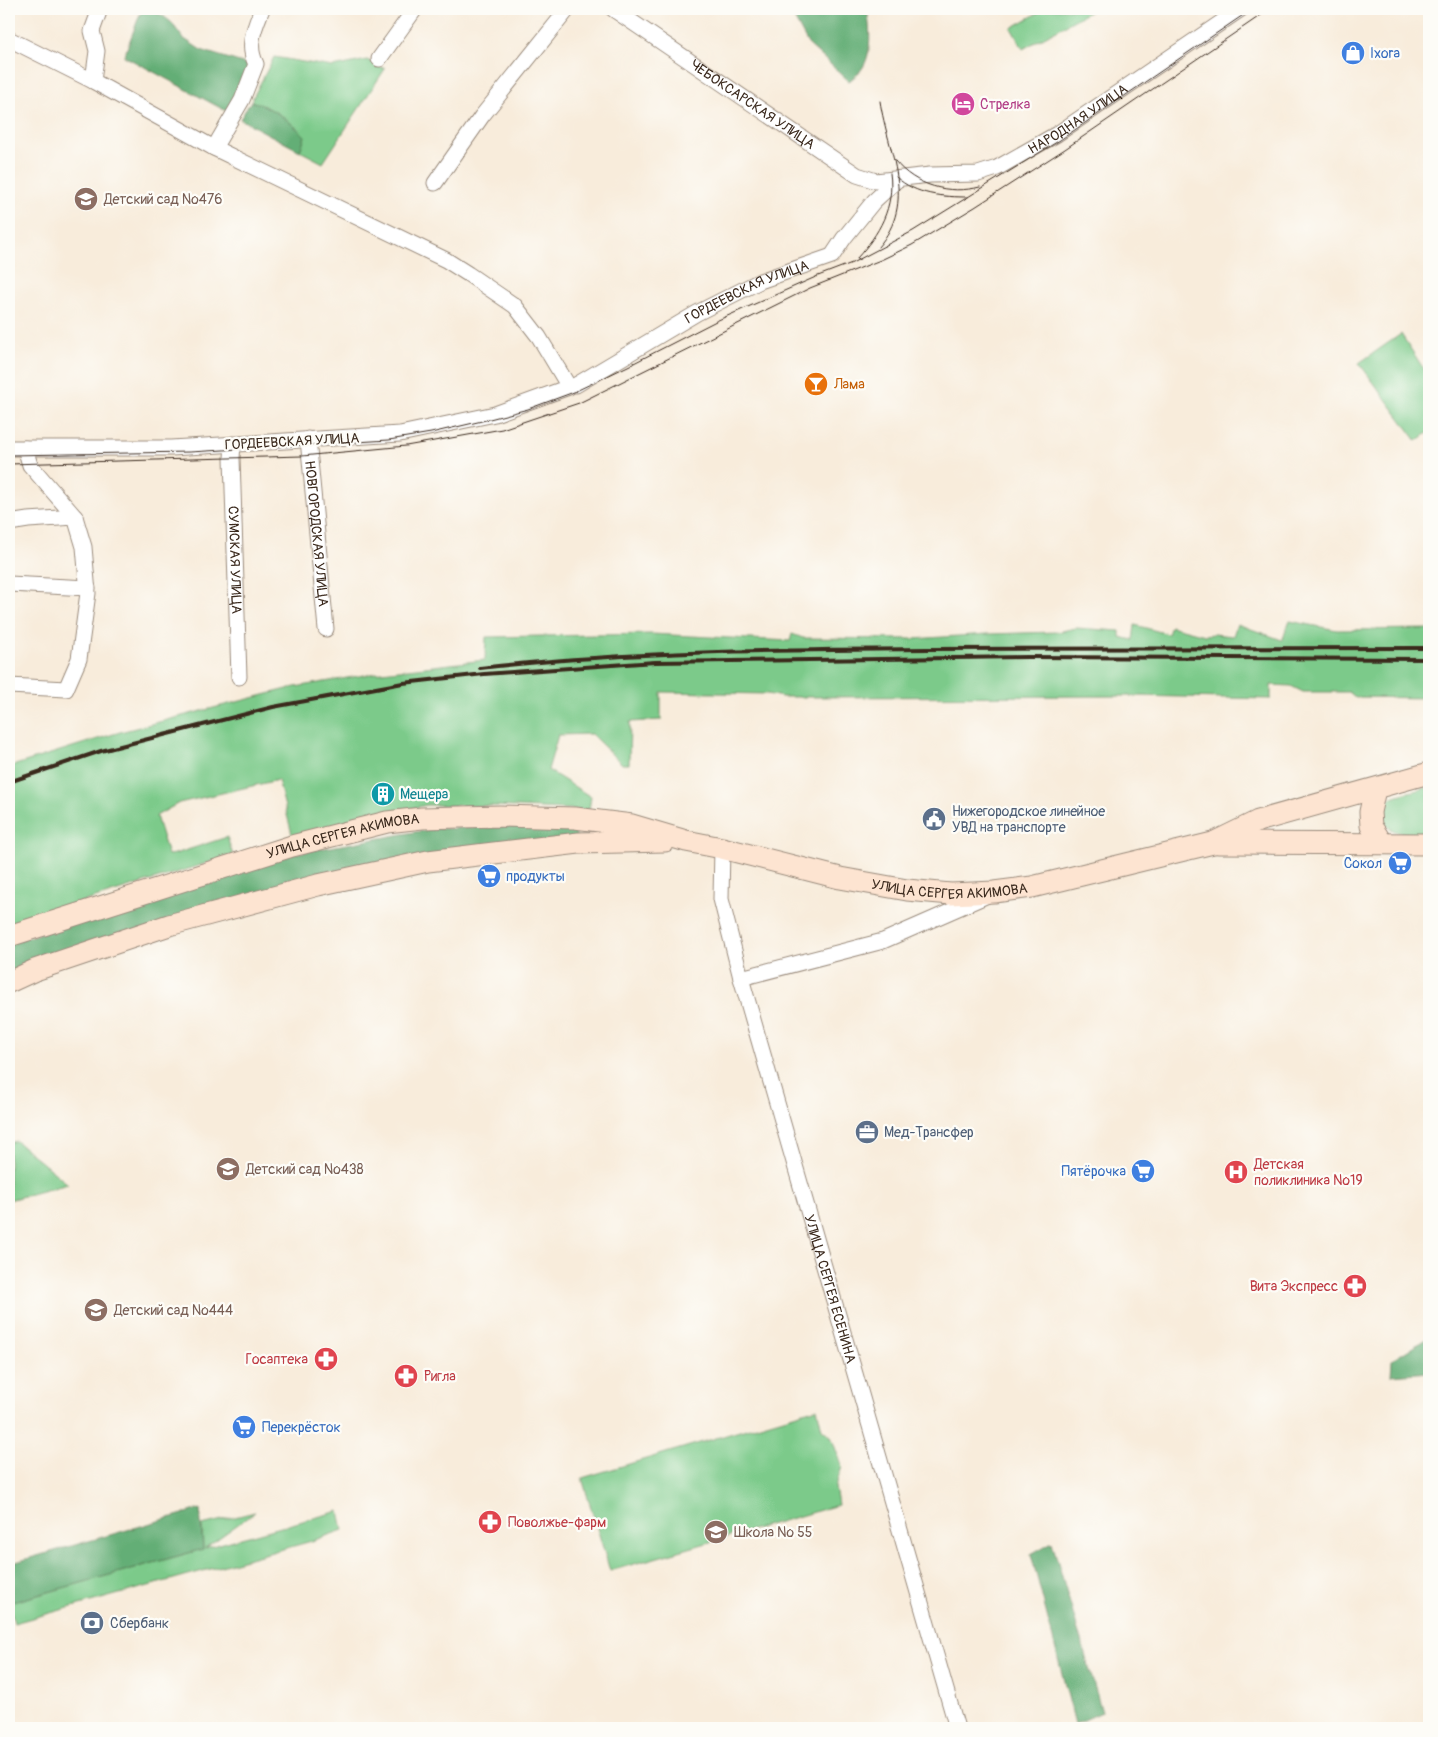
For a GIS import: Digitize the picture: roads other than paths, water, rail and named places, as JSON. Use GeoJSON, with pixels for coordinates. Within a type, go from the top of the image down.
{"type":"FeatureCollection","features":[{"type":"Feature","properties":{"kind":"main road","name":"УЛИЦА СЕРГЕЯ АКИМОВА"},"geometry":{"type":"LineString","coordinates":[[9,936],[292,846],[387,822],[422,818],[500,816],[581,818],[632,825],[686,841],[722,848],[840,878],[907,890],[951,894],[994,892],[1032,887],[1213,843],[1258,821],[1429,773]]}},
{"type":"Feature","properties":{"kind":"main road"},"geometry":{"type":"LineString","coordinates":[[1376,789],[1370,812],[1371,826],[1382,843]]}},
{"type":"Feature","properties":{"kind":"main road"},"geometry":{"type":"LineString","coordinates":[[579,843],[586,837],[587,826],[581,818]]}},
{"type":"Feature","properties":{"kind":"main road","name":"УЛИЦА СЕРГЕЯ АКИМОВА"},"geometry":{"type":"LineString","coordinates":[[9,982],[35,970],[169,925],[318,885],[428,862],[579,843],[686,841]]}},
{"type":"Feature","properties":{"kind":"main road","name":"УЛИЦА СЕРГЕЯ АКИМОВА"},"geometry":{"type":"LineString","coordinates":[[1213,843],[1429,844]]}},
{"type":"Feature","properties":{"kind":"street"},"geometry":{"type":"LineString","coordinates":[[93,81],[97,51],[92,31],[100,9]]}},
{"type":"Feature","properties":{"kind":"street"},"geometry":{"type":"LineString","coordinates":[[214,148],[242,100],[256,64],[251,54],[252,36],[262,9]]}},
{"type":"Feature","properties":{"kind":"street"},"geometry":{"type":"LineString","coordinates":[[379,59],[415,9]]}},
{"type":"Feature","properties":{"kind":"street"},"geometry":{"type":"LineString","coordinates":[[435,183],[482,116],[568,9]]}},
{"type":"Feature","properties":{"kind":"street","name":"ЧЕБОКСАРСКАЯ УЛИЦА"},"geometry":{"type":"LineString","coordinates":[[613,9],[857,175],[876,182],[898,179]]}},
{"type":"Feature","properties":{"kind":"street","name":"НАРОДНАЯ УЛИЦА"},"geometry":{"type":"LineString","coordinates":[[898,179],[930,175],[978,174],[997,168],[1057,134],[1241,9]]}},
{"type":"Feature","properties":{"kind":"street"},"geometry":{"type":"LineString","coordinates":[[9,39],[93,81],[214,148],[437,256],[468,274],[515,306],[539,336],[573,386]]}},
{"type":"Feature","properties":{"kind":"street","name":"ГОРДЕЕВСКАЯ УЛИЦА"},"geometry":{"type":"LineString","coordinates":[[9,448],[171,448],[400,434],[495,414],[573,386],[713,305],[760,281],[832,256],[874,200],[898,179]]}},
{"type":"Feature","properties":{"kind":"street","name":"НОВГОРОДСКАЯ УЛИЦА"},"geometry":{"type":"LineString","coordinates":[[308,439],[326,629]]}},
{"type":"Feature","properties":{"kind":"street","name":"СУМСКАЯ УЛИЦА"},"geometry":{"type":"LineString","coordinates":[[233,444],[239,677]]}},
{"type":"Feature","properties":{"kind":"street"},"geometry":{"type":"LineString","coordinates":[[9,686],[66,690],[79,659],[88,588],[84,546],[75,517],[30,465],[25,448]]}},
{"type":"Feature","properties":{"kind":"street"},"geometry":{"type":"LineString","coordinates":[[9,523],[75,517]]}},
{"type":"Feature","properties":{"kind":"street"},"geometry":{"type":"LineString","coordinates":[[9,584],[88,588]]}},
{"type":"Feature","properties":{"kind":"street","name":"УЛИЦА СЕРГЕЯ ЕСЕНИНА"},"geometry":{"type":"LineString","coordinates":[[722,848],[721,898],[741,978],[957,1728]]}},
{"type":"Feature","properties":{"kind":"street"},"geometry":{"type":"LineString","coordinates":[[741,978],[883,941],[994,892]]}},
{"type":"Feature","properties":{"kind":"tram line"},"geometry":{"type":"LineString","coordinates":[[9,455],[190,452],[389,440],[431,433],[528,409],[574,392],[716,321],[852,263],[913,231],[1060,140],[1252,9]]}},
{"type":"Feature","properties":{"kind":"tram line"},"geometry":{"type":"LineString","coordinates":[[9,464],[302,456],[406,446],[502,429],[579,403],[810,288],[883,259],[912,245],[1065,149],[1270,9]]}},
{"type":"Feature","properties":{"kind":"tram line"},"geometry":{"type":"LineString","coordinates":[[878,247],[890,230],[896,212],[898,195],[897,177],[880,101]]}},
{"type":"Feature","properties":{"kind":"tram line"},"geometry":{"type":"LineString","coordinates":[[895,161],[912,177],[933,186],[956,190],[980,187]]}},
{"type":"Feature","properties":{"kind":"tram line"},"geometry":{"type":"LineString","coordinates":[[857,258],[878,230],[888,209],[891,185],[890,173]]}},
{"type":"Feature","properties":{"kind":"tram line"},"geometry":{"type":"LineString","coordinates":[[896,177],[912,188],[930,194],[968,197]]}},
{"type":"Feature","properties":{"kind":"railway"},"geometry":{"type":"LineString","coordinates":[[480,668],[536,662],[704,652],[872,649],[1429,648]]}},
{"type":"Feature","properties":{"kind":"railway"},"geometry":{"type":"LineString","coordinates":[[9,782],[101,751],[273,707],[403,683],[484,674],[655,662],[1028,657],[1429,659]]}},
{"type":"Feature","properties":{"kind":"place","name":"Ixora"},"geometry":{"type":"Point","coordinates":[1353,53]}},
{"type":"Feature","properties":{"kind":"place","name":"Стрелка"},"geometry":{"type":"Point","coordinates":[963,104]}},
{"type":"Feature","properties":{"kind":"place","name":"Детский сад №476"},"geometry":{"type":"Point","coordinates":[86,199]}},
{"type":"Feature","properties":{"kind":"place","name":"Лама"},"geometry":{"type":"Point","coordinates":[816,384]}},
{"type":"Feature","properties":{"kind":"place","name":"Мещера"},"geometry":{"type":"Point","coordinates":[383,794]}},
{"type":"Feature","properties":{"kind":"place","name":"Нижегородское линейное УВД на транспорте"},"geometry":{"type":"Point","coordinates":[934,819]}},
{"type":"Feature","properties":{"kind":"place","name":"Сокол"},"geometry":{"type":"Point","coordinates":[1400,863]}},
{"type":"Feature","properties":{"kind":"place","name":"продукты"},"geometry":{"type":"Point","coordinates":[489,876]}},
{"type":"Feature","properties":{"kind":"place","name":"Мед-Трансфер"},"geometry":{"type":"Point","coordinates":[867,1132]}},
{"type":"Feature","properties":{"kind":"place","name":"Детский сад №438"},"geometry":{"type":"Point","coordinates":[228,1169]}},
{"type":"Feature","properties":{"kind":"place","name":"Пятёрочка"},"geometry":{"type":"Point","coordinates":[1143,1171]}},
{"type":"Feature","properties":{"kind":"place","name":"Детская поликлиника №19"},"geometry":{"type":"Point","coordinates":[1236,1172]}},
{"type":"Feature","properties":{"kind":"place","name":"Вита Экспресс"},"geometry":{"type":"Point","coordinates":[1355,1286]}},
{"type":"Feature","properties":{"kind":"place","name":"Детский сад №444"},"geometry":{"type":"Point","coordinates":[96,1310]}},
{"type":"Feature","properties":{"kind":"place","name":"Госаптека"},"geometry":{"type":"Point","coordinates":[326,1359]}},
{"type":"Feature","properties":{"kind":"place","name":"Ригла"},"geometry":{"type":"Point","coordinates":[406,1376]}},
{"type":"Feature","properties":{"kind":"place","name":"Перекрёсток"},"geometry":{"type":"Point","coordinates":[244,1427]}},
{"type":"Feature","properties":{"kind":"place","name":"Поволжье-фарм"},"geometry":{"type":"Point","coordinates":[490,1522]}},
{"type":"Feature","properties":{"kind":"place","name":"Школа № 55"},"geometry":{"type":"Point","coordinates":[716,1532]}},
{"type":"Feature","properties":{"kind":"place","name":"Сбербанк"},"geometry":{"type":"Point","coordinates":[92,1623]}}]}
